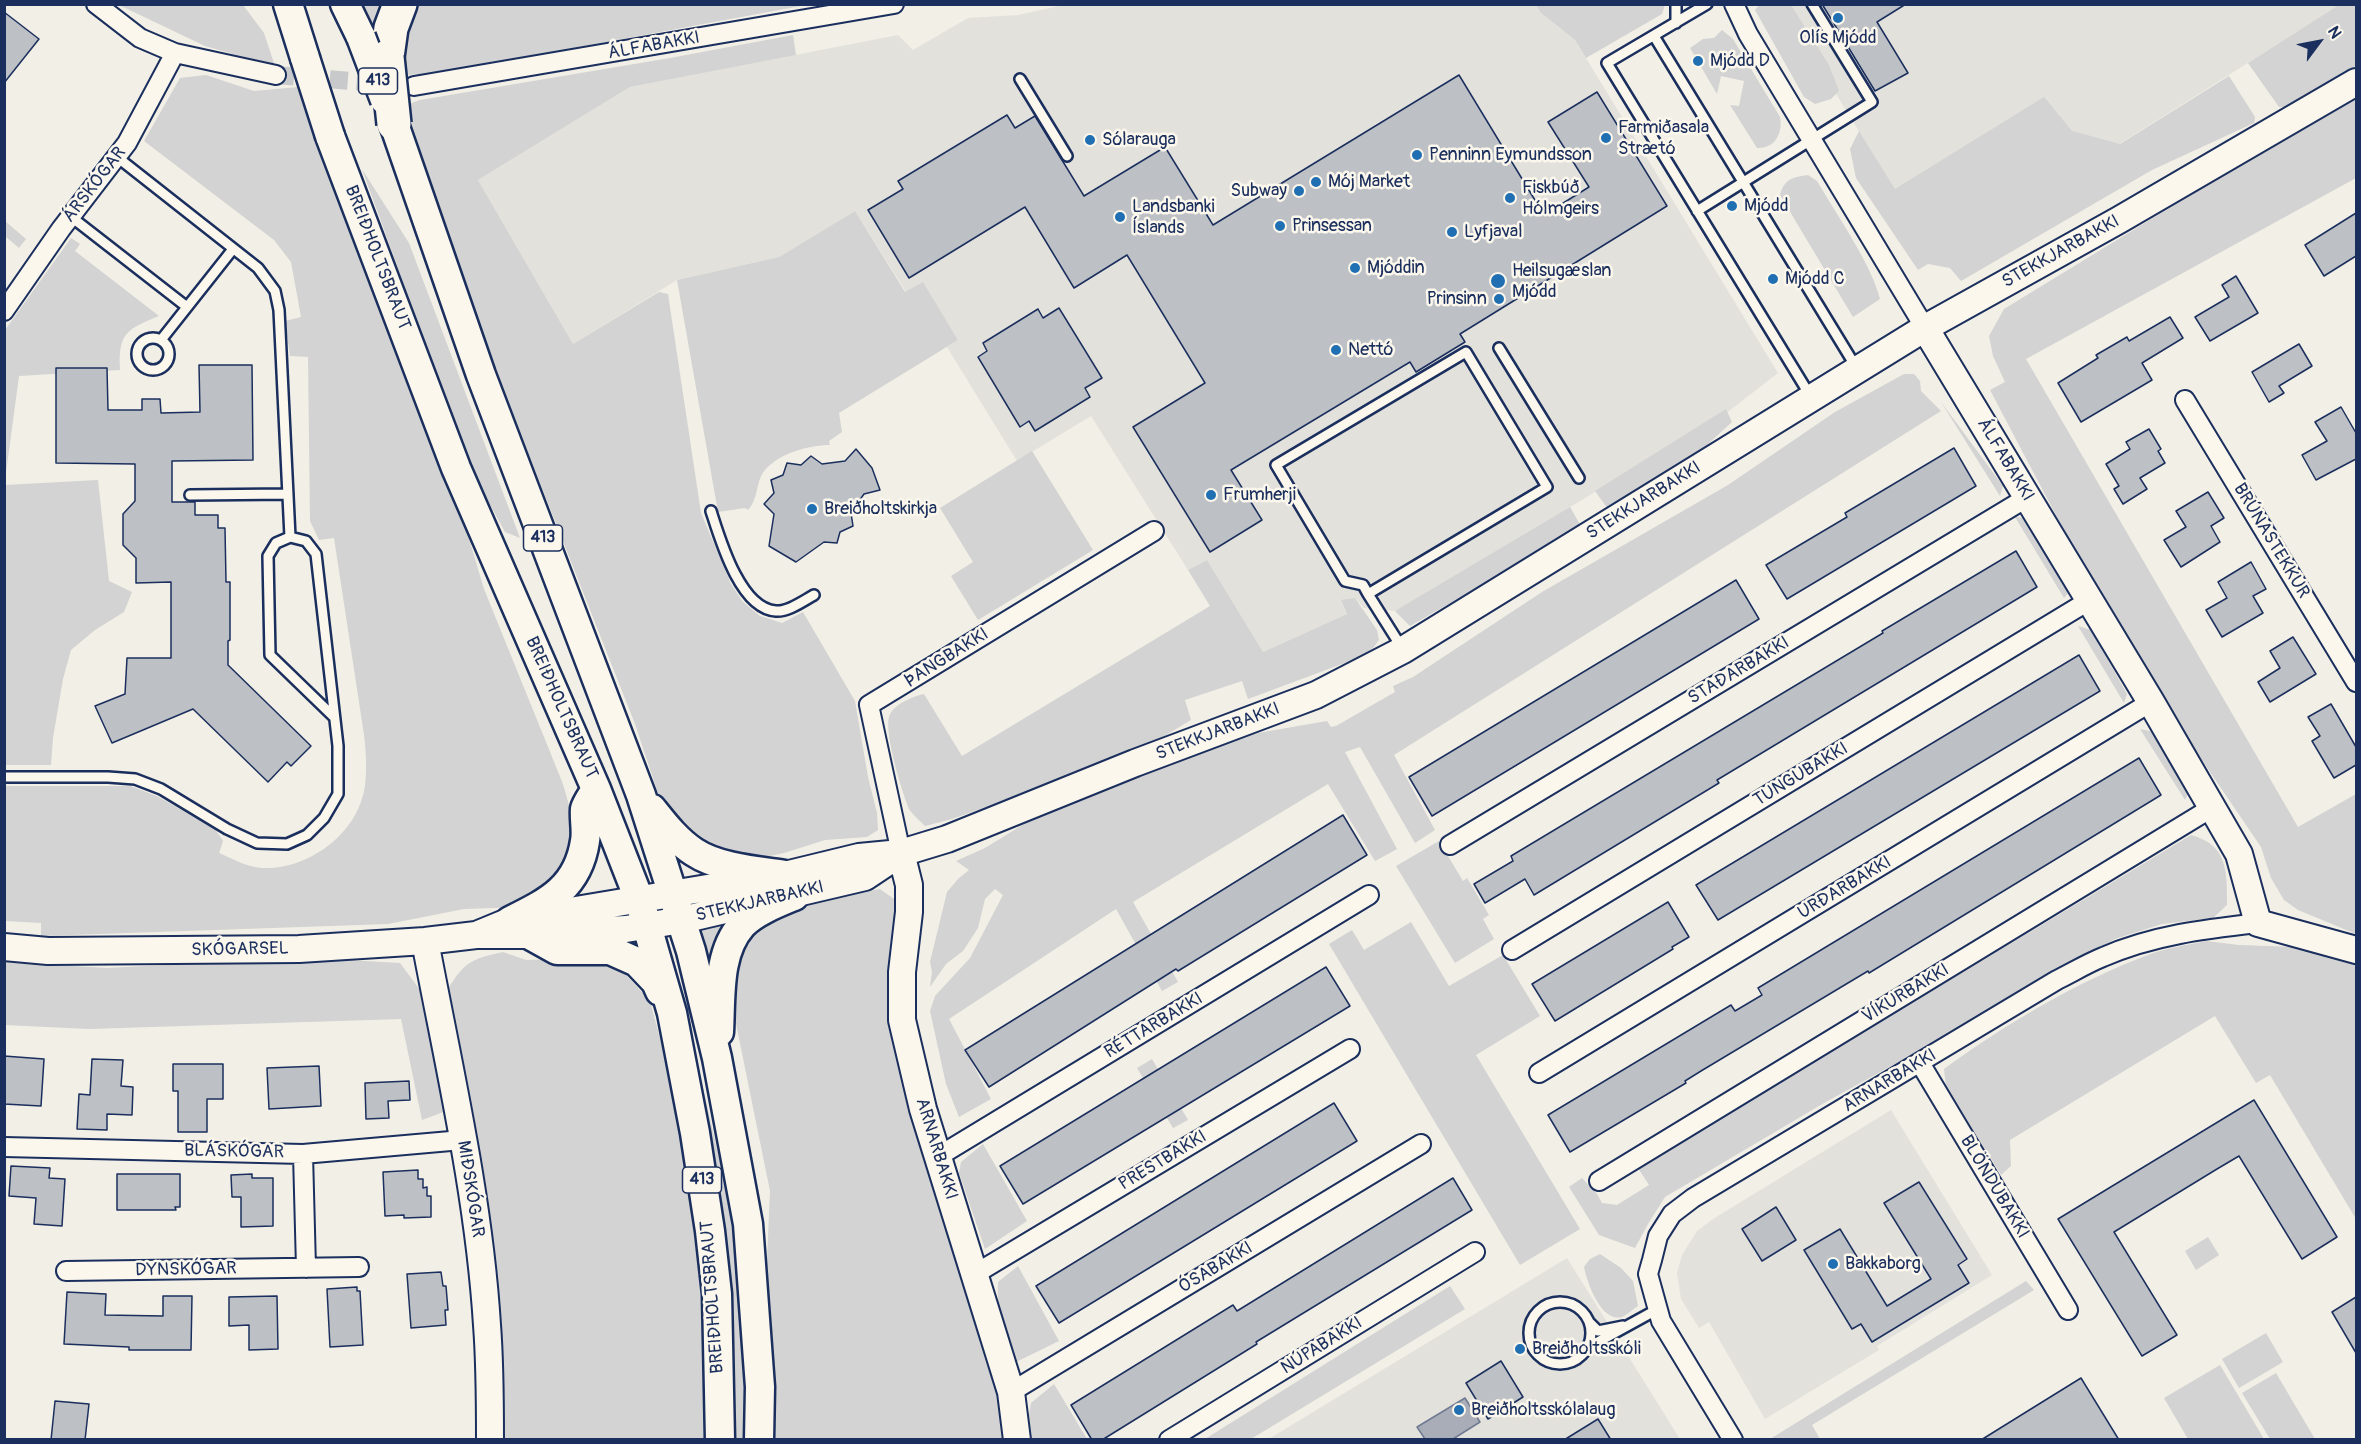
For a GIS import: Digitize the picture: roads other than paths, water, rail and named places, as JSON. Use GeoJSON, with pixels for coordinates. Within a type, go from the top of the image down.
{"type":"FeatureCollection","features":[{"type":"Feature","properties":{"kind":"highway"},"geometry":{"type":"LineString","coordinates":[[394,124],[387,57],[391,28],[400,4]]}},
{"type":"Feature","properties":{"kind":"main road","name":"BREIÐHOLTSBRAUT"},"geometry":{"type":"LineString","coordinates":[[288,4],[330,136],[456,468],[596,789],[639,898],[672,1013],[695,1133],[717,1294],[720,1440]]}},
{"type":"Feature","properties":{"kind":"main road"},"geometry":{"type":"LineString","coordinates":[[345,4],[361,37]]}},
{"type":"Feature","properties":{"kind":"main road","name":"413"},"geometry":{"type":"LineString","coordinates":[[350,4],[481,375],[641,795],[678,906],[717,1058],[748,1224],[760,1387],[759,1440]]}},
{"type":"Feature","properties":{"kind":"main road"},"geometry":{"type":"LineString","coordinates":[[596,789],[585,808],[585,840],[580,862],[569,883],[520,928],[557,950],[610,950],[637,962],[656,982],[672,1013]]}},
{"type":"Feature","properties":{"kind":"main road"},"geometry":{"type":"LineString","coordinates":[[641,795],[674,836],[695,854],[790,885]]}},
{"type":"Feature","properties":{"kind":"main road"},"geometry":{"type":"LineString","coordinates":[[717,1058],[723,974],[728,944],[743,924],[790,885]]}},
{"type":"Feature","properties":{"kind":"street"},"geometry":{"type":"LineString","coordinates":[[96,4],[140,38],[175,53],[276,75]]}},
{"type":"Feature","properties":{"kind":"street","name":"ÁLFABAKKI"},"geometry":{"type":"LineString","coordinates":[[414,86],[894,4]]}},
{"type":"Feature","properties":{"kind":"street","name":"ÁLFABAKKI"},"geometry":{"type":"LineString","coordinates":[[1734,4],[1748,34],[2213,807],[2241,859],[2258,923]]}},
{"type":"Feature","properties":{"kind":"street","name":"ÁRSKÓGAR"},"geometry":{"type":"LineString","coordinates":[[4,311],[70,216],[117,157],[139,124],[175,53]]}},
{"type":"Feature","properties":{"kind":"street","name":"STEKKJARBAKKI"},"geometry":{"type":"LineString","coordinates":[[647,926],[678,906],[790,885],[865,877],[901,853],[947,839],[1135,763],[1316,695],[1403,650],[1925,328],[2119,220],[2356,82]]}},
{"type":"Feature","properties":{"kind":"street","name":"BRÚNASTEKKUR"},"geometry":{"type":"LineString","coordinates":[[2186,400],[2356,682]]}},
{"type":"Feature","properties":{"kind":"street","name":"STAÐARBAKKI"},"geometry":{"type":"LineString","coordinates":[[1450,845],[2028,497]]}},
{"type":"Feature","properties":{"kind":"street","name":"ÞANGBAKKI"},"geometry":{"type":"LineString","coordinates":[[901,853],[869,705],[1154,531]]}},
{"type":"Feature","properties":{"kind":"street","name":"TUNGUBAKKI"},"geometry":{"type":"LineString","coordinates":[[1512,950],[2090,600]]}},
{"type":"Feature","properties":{"kind":"street","name":"URÐARBAKKI"},"geometry":{"type":"LineString","coordinates":[[1539,1073],[2151,702]]}},
{"type":"Feature","properties":{"kind":"street","name":"VÍKURBAKKI"},"geometry":{"type":"LineString","coordinates":[[1599,1181],[2213,807]]}},
{"type":"Feature","properties":{"kind":"street","name":"ARNARBAKKI"},"geometry":{"type":"LineString","coordinates":[[901,853],[909,885],[909,912],[902,972],[902,1020],[923,1109],[1011,1392],[1017,1440]]}},
{"type":"Feature","properties":{"kind":"street","name":"RÉTTARBAKKI"},"geometry":{"type":"LineString","coordinates":[[939,1156],[1369,896]]}},
{"type":"Feature","properties":{"kind":"street","name":"SKÓGARSEL"},"geometry":{"type":"LineString","coordinates":[[4,947],[48,951],[299,949],[425,941],[476,935],[520,928],[639,898],[678,906]]}},
{"type":"Feature","properties":{"kind":"street","name":"ARNARBAKKI"},"geometry":{"type":"LineString","coordinates":[[1733,1440],[1661,1321],[1648,1274],[1658,1236],[1672,1214],[1693,1198],[2057,980],[2104,956],[2151,940],[2201,929],[2258,923],[2356,950]]}},
{"type":"Feature","properties":{"kind":"street","name":"SKÓGARSEL"},"geometry":{"type":"LineString","coordinates":[[520,928],[647,926]]}},
{"type":"Feature","properties":{"kind":"street","name":"MIÐSKÓGAR"},"geometry":{"type":"LineString","coordinates":[[425,941],[472,1199],[487,1324],[490,1440]]}},
{"type":"Feature","properties":{"kind":"street","name":"PRESTBAKKI"},"geometry":{"type":"LineString","coordinates":[[975,1274],[1350,1049]]}},
{"type":"Feature","properties":{"kind":"street","name":"BLÖNDUBAKKI"},"geometry":{"type":"LineString","coordinates":[[1920,1063],[2068,1310]]}},
{"type":"Feature","properties":{"kind":"street","name":"BLÁSKÓGAR"},"geometry":{"type":"LineString","coordinates":[[4,1147],[303,1154],[462,1140]]}},
{"type":"Feature","properties":{"kind":"street","name":"ÓSABAKKI"},"geometry":{"type":"LineString","coordinates":[[1011,1392],[1421,1144]]}},
{"type":"Feature","properties":{"kind":"street"},"geometry":{"type":"LineString","coordinates":[[303,1154],[306,1268]]}},
{"type":"Feature","properties":{"kind":"street","name":"NÚPABAKKI"},"geometry":{"type":"LineString","coordinates":[[1169,1440],[1475,1252]]}},
{"type":"Feature","properties":{"kind":"street","name":"DYNSKÓGAR"},"geometry":{"type":"LineString","coordinates":[[66,1271],[359,1267]]}},
{"type":"Feature","properties":{"kind":"lane"},"geometry":{"type":"LineString","coordinates":[[1676,4],[1676,23]]}},
{"type":"Feature","properties":{"kind":"lane"},"geometry":{"type":"LineString","coordinates":[[1707,4],[1607,63],[1811,398]]}},
{"type":"Feature","properties":{"kind":"lane"},"geometry":{"type":"LineString","coordinates":[[1697,211],[1872,102],[1812,4]]}},
{"type":"Feature","properties":{"kind":"lane"},"geometry":{"type":"LineString","coordinates":[[1653,36],[1857,369]]}},
{"type":"Feature","properties":{"kind":"lane"},"geometry":{"type":"LineString","coordinates":[[1020,79],[1067,156]]}},
{"type":"Feature","properties":{"kind":"lane"},"geometry":{"type":"LineString","coordinates":[[117,157],[233,249],[267,279],[278,300],[290,537]]}},
{"type":"Feature","properties":{"kind":"lane"},"geometry":{"type":"LineString","coordinates":[[70,216],[188,307]]}},
{"type":"Feature","properties":{"kind":"lane"},"geometry":{"type":"LineString","coordinates":[[161,340],[233,249]]}},
{"type":"Feature","properties":{"kind":"lane"},"geometry":{"type":"LineString","coordinates":[[1498,348],[1579,478]]}},
{"type":"Feature","properties":{"kind":"lane"},"geometry":{"type":"LineString","coordinates":[[1368,594],[1546,488],[1466,352],[1276,465],[1345,581],[1363,585],[1368,594],[1403,650]]}},
{"type":"Feature","properties":{"kind":"lane"},"geometry":{"type":"LineString","coordinates":[[189,495],[288,494]]}},
{"type":"Feature","properties":{"kind":"lane"},"geometry":{"type":"LineString","coordinates":[[711,511],[729,562],[754,602],[767,609],[783,610],[814,595]]}},
{"type":"Feature","properties":{"kind":"lane"},"geometry":{"type":"LineString","coordinates":[[4,777],[135,779],[160,789],[227,829],[257,843],[286,844],[307,835],[324,818],[338,794],[338,746],[316,554],[306,541],[290,537],[276,543],[268,556],[270,655],[334,717]]}},
{"type":"Feature","properties":{"kind":"lane"},"geometry":{"type":"LineString","coordinates":[[1590,1323],[1590,1340],[1587,1348],[1580,1357],[1570,1363],[1559,1365],[1538,1356],[1528,1336],[1529,1325],[1534,1314],[1553,1302],[1565,1302],[1575,1306],[1584,1313],[1598,1331],[1632,1324]]}},
{"type":"Feature","properties":{"kind":"lane"},"geometry":{"type":"LineString","coordinates":[[1587,1348],[1658,1308]]}},
{"type":"Feature","properties":{"kind":"tunnel"},"geometry":{"type":"LineString","coordinates":[[276,75],[388,84]]}},
{"type":"Feature","properties":{"kind":"place","name":"Olís Mjódd"},"geometry":{"type":"Point","coordinates":[1838,18]}},
{"type":"Feature","properties":{"kind":"place","name":"Mjódd D"},"geometry":{"type":"Point","coordinates":[1698,61]}},
{"type":"Feature","properties":{"kind":"place","name":"Farmiðasala Strætó"},"geometry":{"type":"Point","coordinates":[1606,138]}},
{"type":"Feature","properties":{"kind":"place","name":"Sólarauga"},"geometry":{"type":"Point","coordinates":[1090,140]}},
{"type":"Feature","properties":{"kind":"place","name":"Penninn Eymundsson"},"geometry":{"type":"Point","coordinates":[1417,155]}},
{"type":"Feature","properties":{"kind":"place","name":"Mój Market"},"geometry":{"type":"Point","coordinates":[1316,182]}},
{"type":"Feature","properties":{"kind":"place","name":"Subway"},"geometry":{"type":"Point","coordinates":[1299,191]}},
{"type":"Feature","properties":{"kind":"place","name":"Fiskbúð Hólmgeirs"},"geometry":{"type":"Point","coordinates":[1510,198]}},
{"type":"Feature","properties":{"kind":"place","name":"Mjódd"},"geometry":{"type":"Point","coordinates":[1732,206]}},
{"type":"Feature","properties":{"kind":"place","name":"Landsbanki Íslands"},"geometry":{"type":"Point","coordinates":[1120,217]}},
{"type":"Feature","properties":{"kind":"place","name":"Prinsessan"},"geometry":{"type":"Point","coordinates":[1280,226]}},
{"type":"Feature","properties":{"kind":"place","name":"Lyfjaval"},"geometry":{"type":"Point","coordinates":[1452,232]}},
{"type":"Feature","properties":{"kind":"place","name":"Mjóddin"},"geometry":{"type":"Point","coordinates":[1355,268]}},
{"type":"Feature","properties":{"kind":"place","name":"Mjódd C"},"geometry":{"type":"Point","coordinates":[1773,279]}},
{"type":"Feature","properties":{"kind":"place","name":"Heilsugæslan Mjódd"},"geometry":{"type":"Point","coordinates":[1498,281]}},
{"type":"Feature","properties":{"kind":"place","name":"Prinsinn"},"geometry":{"type":"Point","coordinates":[1499,299]}},
{"type":"Feature","properties":{"kind":"place","name":"Nettó"},"geometry":{"type":"Point","coordinates":[1336,350]}},
{"type":"Feature","properties":{"kind":"place","name":"Frumherji"},"geometry":{"type":"Point","coordinates":[1211,495]}},
{"type":"Feature","properties":{"kind":"place","name":"Breiðholtskirkja"},"geometry":{"type":"Point","coordinates":[812,509]}},
{"type":"Feature","properties":{"kind":"place","name":"Bakkaborg"},"geometry":{"type":"Point","coordinates":[1833,1264]}},
{"type":"Feature","properties":{"kind":"place","name":"Breiðholtsskóli"},"geometry":{"type":"Point","coordinates":[1520,1349]}},
{"type":"Feature","properties":{"kind":"place","name":"Breiðholtsskólalaug"},"geometry":{"type":"Point","coordinates":[1459,1410]}}]}
